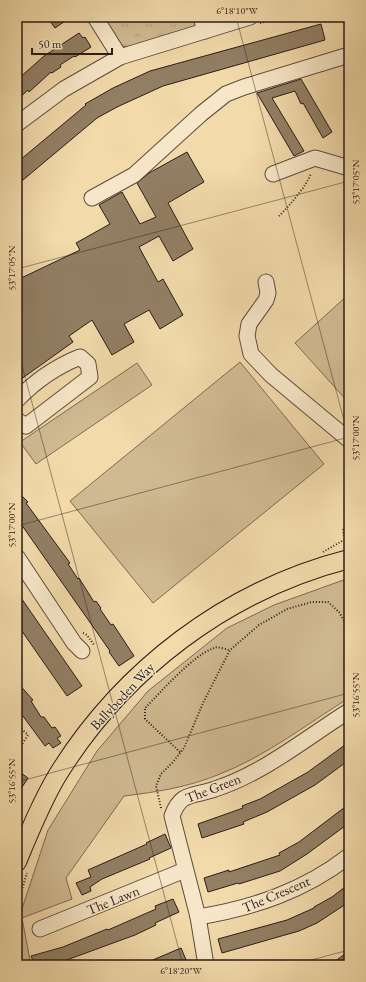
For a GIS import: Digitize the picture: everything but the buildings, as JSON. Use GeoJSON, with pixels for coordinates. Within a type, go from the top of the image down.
{"type":"FeatureCollection","features":[{"type":"Feature","properties":{"kind":"main road","name":"Ballyboden Way"},"geometry":{"type":"LineString","coordinates":[[22,866],[56,778],[72,753],[111,704],[141,672],[176,643],[234,604],[270,586],[315,569],[349,559]]}},
{"type":"Feature","properties":{"kind":"street"},"geometry":{"type":"LineString","coordinates":[[95,17],[120,57]]}},
{"type":"Feature","properties":{"kind":"street"},"geometry":{"type":"LineString","coordinates":[[17,124],[64,89],[120,57],[203,24],[252,21]]}},
{"type":"Feature","properties":{"kind":"street"},"geometry":{"type":"LineString","coordinates":[[92,198],[134,175],[201,114],[226,94],[244,87],[349,55]]}},
{"type":"Feature","properties":{"kind":"street"},"geometry":{"type":"LineString","coordinates":[[272,174],[315,158],[349,168]]}},
{"type":"Feature","properties":{"kind":"street"},"geometry":{"type":"LineString","coordinates":[[266,282],[268,293],[266,300],[249,324],[246,336],[251,354],[271,375],[349,440]]}},
{"type":"Feature","properties":{"kind":"street"},"geometry":{"type":"LineString","coordinates":[[17,400],[33,383],[58,366],[80,357],[88,364],[90,377],[26,426],[17,420]]}},
{"type":"Feature","properties":{"kind":"street"},"geometry":{"type":"LineString","coordinates":[[17,557],[74,643],[82,651]]}},
{"type":"Feature","properties":{"kind":"street","name":"The Green"},"geometry":{"type":"LineString","coordinates":[[206,965],[198,917],[172,816],[176,805],[182,798],[215,789],[240,779],[274,760],[349,711]]}},
{"type":"Feature","properties":{"kind":"street","name":"The Crescent"},"geometry":{"type":"LineString","coordinates":[[198,917],[236,911],[277,897],[305,884],[349,856]]}},
{"type":"Feature","properties":{"kind":"street","name":"The Lawn"},"geometry":{"type":"LineString","coordinates":[[40,929],[186,870]]}},
{"type":"Feature","properties":{"kind":"path"},"geometry":{"type":"LineString","coordinates":[[252,21],[282,17]]}},
{"type":"Feature","properties":{"kind":"path"},"geometry":{"type":"LineString","coordinates":[[292,17],[296,20],[310,17]]}},
{"type":"Feature","properties":{"kind":"path"},"geometry":{"type":"LineString","coordinates":[[279,216],[292,203],[298,192],[308,181],[315,158]]}},
{"type":"Feature","properties":{"kind":"path"},"geometry":{"type":"LineString","coordinates":[[344,536],[343,528],[349,527]]}},
{"type":"Feature","properties":{"kind":"path"},"geometry":{"type":"LineString","coordinates":[[161,808],[156,786],[161,774],[180,752],[230,650],[259,625],[287,609],[312,602],[328,602],[339,612],[349,629]]}},
{"type":"Feature","properties":{"kind":"path"},"geometry":{"type":"LineString","coordinates":[[180,752],[145,719],[145,708],[182,672],[206,652],[216,647],[230,650]]}},
{"type":"Feature","properties":{"kind":"path"},"geometry":{"type":"LineString","coordinates":[[17,725],[28,734],[17,752]]}},
{"type":"Feature","properties":{"kind":"path"},"geometry":{"type":"LineString","coordinates":[[17,905],[22,866]]}},
{"type":"Feature","properties":{"kind":"green space"},"geometry":{"type":"Polygon","coordinates":[[[103,17],[197,17],[197,24],[193,29],[128,47],[122,46],[103,17]]]}},
{"type":"Feature","properties":{"kind":"green space"},"geometry":{"type":"Polygon","coordinates":[[[349,294],[349,403],[295,343],[349,294]]]}},
{"type":"Feature","properties":{"kind":"green space"},"geometry":{"type":"Polygon","coordinates":[[[240,362],[324,464],[153,603],[70,501],[240,362]]]}},
{"type":"Feature","properties":{"kind":"green space"},"geometry":{"type":"Polygon","coordinates":[[[137,363],[152,385],[36,464],[20,442],[137,363]]]}},
{"type":"Feature","properties":{"kind":"green space"},"geometry":{"type":"Polygon","coordinates":[[[349,578],[349,698],[270,749],[237,767],[208,779],[185,786],[124,796],[66,878],[72,899],[22,918],[31,965],[17,965],[17,924],[48,830],[97,751],[148,691],[227,628],[274,605],[349,578]]]}}]}
